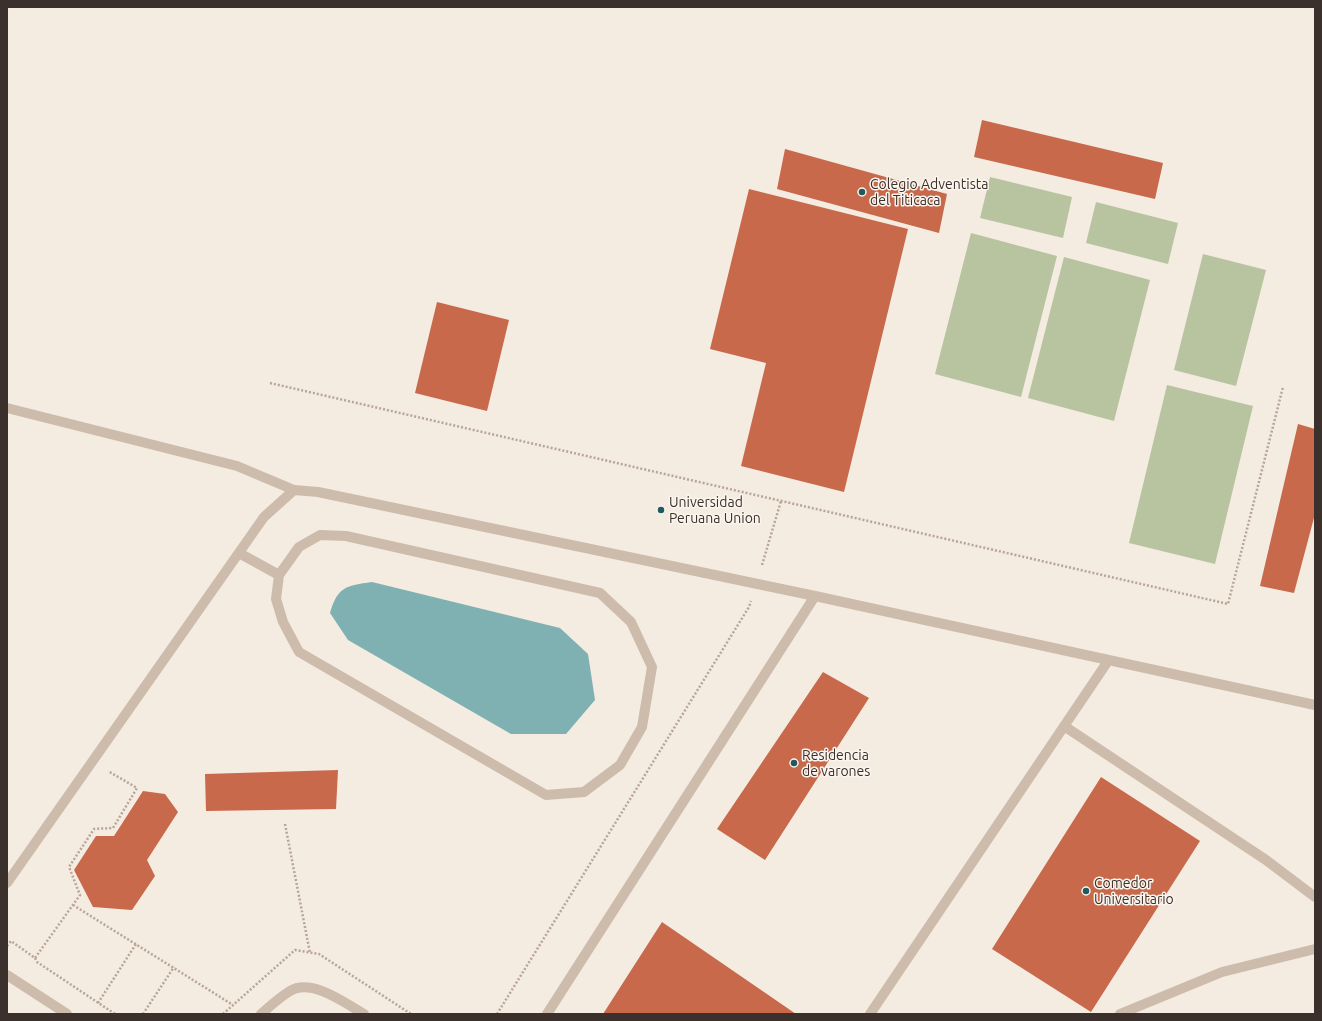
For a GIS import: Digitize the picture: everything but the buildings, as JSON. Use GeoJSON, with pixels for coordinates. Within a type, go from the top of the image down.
{"type":"FeatureCollection","features":[{"type":"Feature","properties":{"kind":"street"},"geometry":{"type":"LineString","coordinates":[[7,408],[237,466],[294,490],[318,492],[815,596],[1315,705]]}},
{"type":"Feature","properties":{"kind":"street"},"geometry":{"type":"LineString","coordinates":[[7,883],[264,517],[294,490]]}},
{"type":"Feature","properties":{"kind":"street"},"geometry":{"type":"LineString","coordinates":[[320,535],[339,536],[600,593],[632,622],[652,667],[642,727],[620,765],[584,792],[546,795],[299,652],[283,622],[276,599],[279,575],[299,547],[320,535]]}},
{"type":"Feature","properties":{"kind":"street"},"geometry":{"type":"LineString","coordinates":[[239,553],[279,575]]}},
{"type":"Feature","properties":{"kind":"street"},"geometry":{"type":"LineString","coordinates":[[547,1014],[815,596]]}},
{"type":"Feature","properties":{"kind":"street"},"geometry":{"type":"LineString","coordinates":[[870,1014],[1108,661]]}},
{"type":"Feature","properties":{"kind":"street"},"geometry":{"type":"LineString","coordinates":[[1064,726],[1266,860],[1315,897]]}},
{"type":"Feature","properties":{"kind":"street"},"geometry":{"type":"LineString","coordinates":[[1120,1014],[1222,972],[1315,949]]}},
{"type":"Feature","properties":{"kind":"street"},"geometry":{"type":"LineString","coordinates":[[7,976],[67,1014]]}},
{"type":"Feature","properties":{"kind":"street"},"geometry":{"type":"LineString","coordinates":[[261,1014],[291,990],[312,987],[339,998],[364,1014]]}},
{"type":"Feature","properties":{"kind":"path"},"geometry":{"type":"LineString","coordinates":[[270,383],[1228,604],[1283,387]]}},
{"type":"Feature","properties":{"kind":"path"},"geometry":{"type":"LineString","coordinates":[[497,1014],[749,607],[782,501]]}},
{"type":"Feature","properties":{"kind":"path"},"geometry":{"type":"LineString","coordinates":[[35,958],[80,895],[69,867],[94,829],[113,828],[137,788],[93,761]]}},
{"type":"Feature","properties":{"kind":"path"},"geometry":{"type":"LineString","coordinates":[[284,824],[310,953]]}},
{"type":"Feature","properties":{"kind":"path"},"geometry":{"type":"LineString","coordinates":[[73,906],[234,1005]]}},
{"type":"Feature","properties":{"kind":"path"},"geometry":{"type":"LineString","coordinates":[[7,946],[11,940],[35,958],[37,962],[115,1014]]}},
{"type":"Feature","properties":{"kind":"path"},"geometry":{"type":"LineString","coordinates":[[98,1003],[136,944]]}},
{"type":"Feature","properties":{"kind":"path"},"geometry":{"type":"LineString","coordinates":[[143,1014],[174,967]]}},
{"type":"Feature","properties":{"kind":"green space"},"geometry":{"type":"Polygon","coordinates":[[[990,177],[1072,197],[1063,238],[980,218],[990,177]]]}},
{"type":"Feature","properties":{"kind":"green space"},"geometry":{"type":"Polygon","coordinates":[[[1096,202],[1178,223],[1168,264],[1086,243],[1096,202]]]}},
{"type":"Feature","properties":{"kind":"green space"},"geometry":{"type":"Polygon","coordinates":[[[971,233],[1057,256],[1021,397],[935,374],[971,233]]]}},
{"type":"Feature","properties":{"kind":"green space"},"geometry":{"type":"Polygon","coordinates":[[[1203,254],[1266,270],[1236,386],[1174,370],[1203,254]]]}},
{"type":"Feature","properties":{"kind":"green space"},"geometry":{"type":"Polygon","coordinates":[[[1064,257],[1150,280],[1114,421],[1028,398],[1064,257]]]}},
{"type":"Feature","properties":{"kind":"green space"},"geometry":{"type":"Polygon","coordinates":[[[1167,385],[1253,406],[1215,564],[1129,543],[1167,385]]]}},
{"type":"Feature","properties":{"kind":"water"},"geometry":{"type":"Polygon","coordinates":[[[372,582],[560,628],[588,654],[595,700],[566,734],[511,734],[348,640],[330,613],[333,604],[340,592],[349,586],[372,582]]]}},
{"type":"Feature","properties":{"kind":"place","name":"Colegio Adventista del Titicaca"},"geometry":{"type":"Point","coordinates":[862,192]}},
{"type":"Feature","properties":{"kind":"place","name":"Universidad Peruana Union"},"geometry":{"type":"Point","coordinates":[661,510]}},
{"type":"Feature","properties":{"kind":"place","name":"Residencia de varones"},"geometry":{"type":"Point","coordinates":[794,763]}},
{"type":"Feature","properties":{"kind":"place","name":"Comedor Universitario"},"geometry":{"type":"Point","coordinates":[1086,891]}}]}
